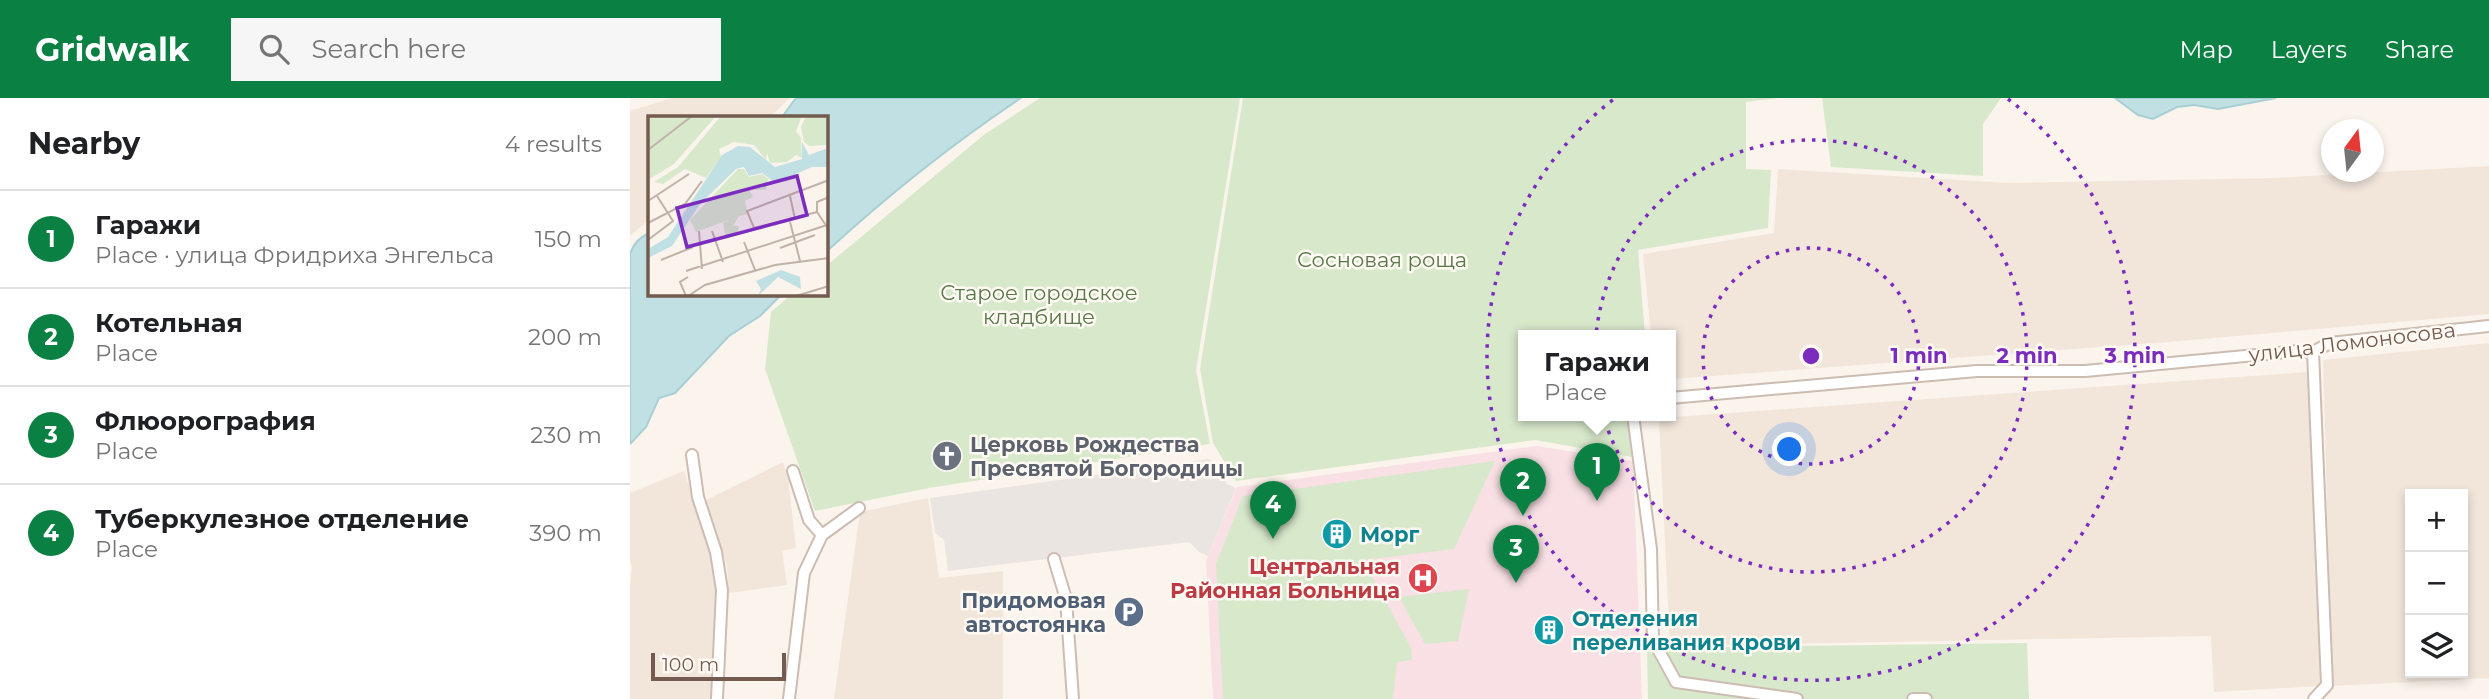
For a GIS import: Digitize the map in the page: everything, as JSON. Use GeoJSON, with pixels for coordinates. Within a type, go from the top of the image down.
{"type":"FeatureCollection","features":[{"type":"Feature","properties":{"kind":"street","name":"улица Ломоносова"},"geometry":{"type":"LineString","coordinates":[[1676,398],[1977,371],[2085,371],[2298,351],[2313,352],[2330,343],[2489,326]]}},
{"type":"Feature","properties":{"kind":"street"},"geometry":{"type":"LineString","coordinates":[[2313,352],[2327,685],[2314,699]]}},
{"type":"Feature","properties":{"kind":"street"},"geometry":{"type":"LineString","coordinates":[[1634,421],[1651,549],[1653,640],[1676,682],[1797,699]]}},
{"type":"Feature","properties":{"kind":"street"},"geometry":{"type":"LineString","coordinates":[[692,455],[698,497],[716,552],[722,590],[717,699]]}},
{"type":"Feature","properties":{"kind":"street"},"geometry":{"type":"LineString","coordinates":[[793,471],[809,520],[822,535]]}},
{"type":"Feature","properties":{"kind":"street"},"geometry":{"type":"LineString","coordinates":[[789,699],[804,573],[822,535],[859,508]]}},
{"type":"Feature","properties":{"kind":"street"},"geometry":{"type":"LineString","coordinates":[[1054,559],[1066,599],[1073,699]]}},
{"type":"Feature","properties":{"kind":"street"},"geometry":{"type":"LineString","coordinates":[[1913,699],[1926,699]]}},
{"type":"Feature","properties":{"kind":"shaded area"},"geometry":{"type":"Polygon","coordinates":[[[672,98],[790,98],[771,116],[648,116],[648,221],[630,236],[630,111],[672,98]]]}},
{"type":"Feature","properties":{"kind":"shaded area"},"geometry":{"type":"Polygon","coordinates":[[[2489,166],[2489,314],[2168,342],[1676,379],[1676,330],[1651,330],[1643,254],[1774,233],[1778,169],[2009,183],[2321,175],[2321,182],[2384,182],[2384,172],[2489,166]]]}},
{"type":"Feature","properties":{"kind":"shaded area"},"geometry":{"type":"Polygon","coordinates":[[[2489,343],[2489,678],[2332,686],[2323,360],[2489,343]]]}},
{"type":"Feature","properties":{"kind":"shaded area"},"geometry":{"type":"Polygon","coordinates":[[[2308,372],[2320,686],[2214,692],[2211,636],[1670,646],[1659,421],[1676,421],[1676,417],[2308,372]]]}},
{"type":"Feature","properties":{"kind":"shaded area","name":"Центральная Районная Больница"},"geometry":{"type":"Polygon","coordinates":[[[1536,446],[1633,461],[1642,699],[1213,699],[1206,561],[1237,487],[1536,446]]]}},
{"type":"Feature","properties":{"kind":"shaded area"},"geometry":{"type":"Polygon","coordinates":[[[1209,459],[1227,484],[1236,488],[1208,556],[1199,552],[1189,542],[948,571],[944,540],[935,533],[930,498],[1209,459]]]}},
{"type":"Feature","properties":{"kind":"shaded area"},"geometry":{"type":"Polygon","coordinates":[[[783,462],[788,478],[796,548],[782,551],[787,585],[729,593],[727,566],[706,500],[783,462]]]}},
{"type":"Feature","properties":{"kind":"shaded area"},"geometry":{"type":"Polygon","coordinates":[[[684,471],[712,554],[718,590],[711,699],[630,699],[630,493],[684,471]]]}},
{"type":"Feature","properties":{"kind":"shaded area"},"geometry":{"type":"Polygon","coordinates":[[[928,498],[939,578],[1003,571],[1003,699],[834,699],[860,512],[928,498]]]}},
{"type":"Feature","properties":{"kind":"green space","name":"Старое городское кладбище"},"geometry":{"type":"Polygon","coordinates":[[[1040,98],[1240,98],[1196,370],[1210,444],[929,488],[815,511],[765,369],[771,312],[790,296],[828,296],[828,264],[985,134],[1040,98]]]}},
{"type":"Feature","properties":{"kind":"green space","name":"Сосновая роща"},"geometry":{"type":"Polygon","coordinates":[[[1243,98],[1778,98],[1746,102],[1746,169],[1771,170],[1768,228],[1638,250],[1645,330],[1518,330],[1518,421],[1629,421],[1632,457],[1535,440],[1236,481],[1213,443],[1200,369],[1243,98]]]}},
{"type":"Feature","properties":{"kind":"green space"},"geometry":{"type":"Polygon","coordinates":[[[1822,98],[2001,98],[1983,124],[1983,176],[1831,167],[1822,98]]]}},
{"type":"Feature","properties":{"kind":"green space"},"geometry":{"type":"Polygon","coordinates":[[[1495,461],[1454,549],[1363,560],[1411,648],[1412,660],[1397,662],[1393,699],[1223,699],[1216,564],[1243,496],[1495,461]]]}},
{"type":"Feature","properties":{"kind":"green space"},"geometry":{"type":"Polygon","coordinates":[[[1469,589],[1458,641],[1425,644],[1399,597],[1469,589]]]}},
{"type":"Feature","properties":{"kind":"green space"},"geometry":{"type":"Polygon","coordinates":[[[2027,643],[2029,699],[1648,699],[1647,648],[2027,643]]]}},
{"type":"Feature","properties":{"kind":"water"},"geometry":{"type":"Polygon","coordinates":[[[796,98],[1021,98],[920,171],[828,250],[828,116],[783,116],[796,98]]]}},
{"type":"Feature","properties":{"kind":"water"},"geometry":{"type":"Polygon","coordinates":[[[2115,98],[2276,98],[2218,109],[2194,105],[2177,107],[2153,119],[2138,115],[2115,98]]]}},
{"type":"Feature","properties":{"kind":"water"},"geometry":{"type":"Polygon","coordinates":[[[648,234],[648,296],[780,296],[760,316],[729,336],[675,393],[659,398],[646,427],[630,444],[630,254],[648,234]]]}},
{"type":"Feature","properties":{"kind":"place","name":"Церковь Рождества Пресвятой Богородицы"},"geometry":{"type":"Point","coordinates":[947,456]}},
{"type":"Feature","properties":{"kind":"place","name":"Гаражи"},"geometry":{"type":"Point","coordinates":[1597,501]}},
{"type":"Feature","properties":{"kind":"place","name":"Котельная"},"geometry":{"type":"Point","coordinates":[1523,516]}},
{"type":"Feature","properties":{"kind":"place","name":"Морг"},"geometry":{"type":"Point","coordinates":[1337,534]}},
{"type":"Feature","properties":{"kind":"place","name":"Туберкулезное отделение"},"geometry":{"type":"Point","coordinates":[1273,539]}},
{"type":"Feature","properties":{"kind":"place","name":"Центральная Районная Больница"},"geometry":{"type":"Point","coordinates":[1423,578]}},
{"type":"Feature","properties":{"kind":"place","name":"Флюорография"},"geometry":{"type":"Point","coordinates":[1516,583]}},
{"type":"Feature","properties":{"kind":"place","name":"Придомовая автостоянка"},"geometry":{"type":"Point","coordinates":[1129,612]}},
{"type":"Feature","properties":{"kind":"place","name":"Отделения переливания крови"},"geometry":{"type":"Point","coordinates":[1549,630]}}]}
